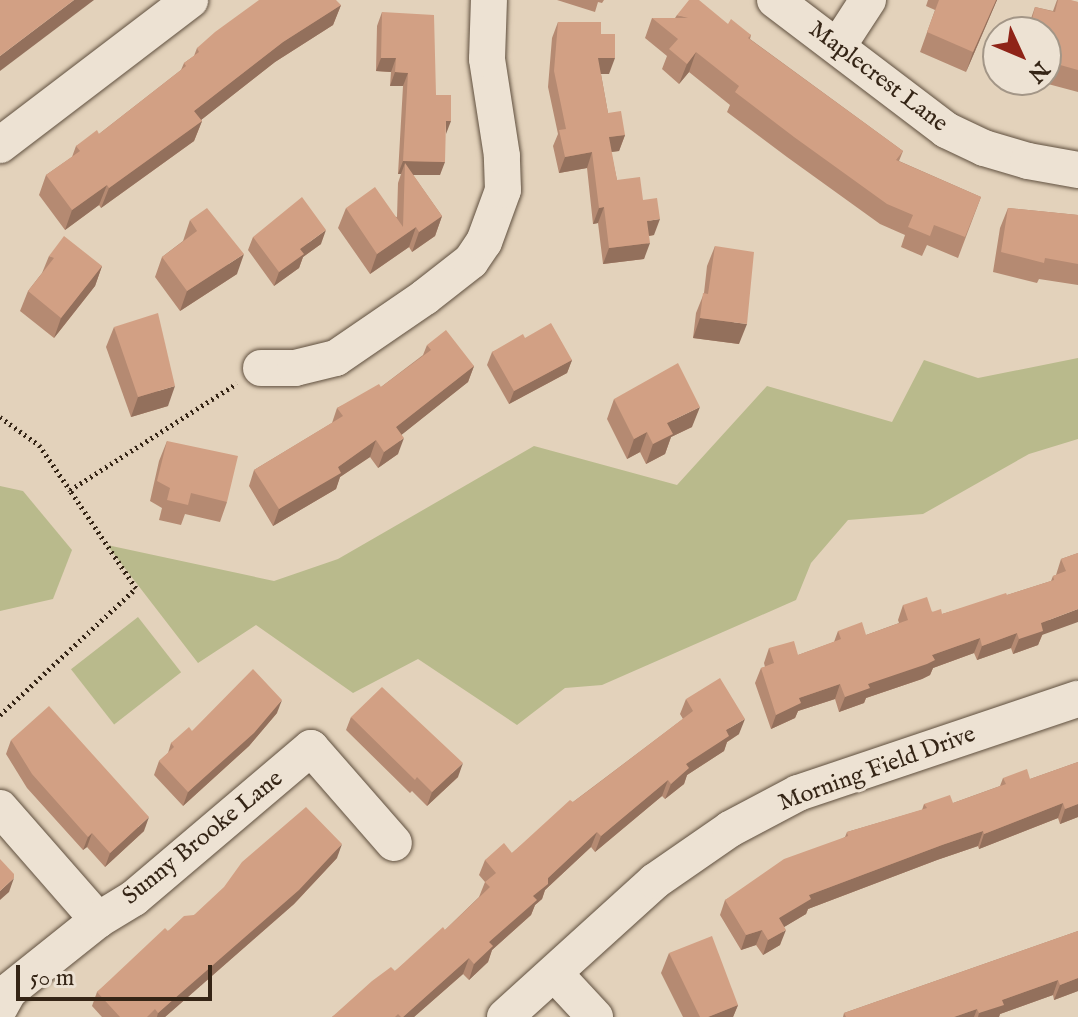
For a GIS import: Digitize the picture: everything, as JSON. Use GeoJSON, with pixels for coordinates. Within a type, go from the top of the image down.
{"type":"FeatureCollection","features":[{"type":"Feature","properties":{"kind":"street"},"geometry":{"type":"LineString","coordinates":[[0,145],[190,0]]}},
{"type":"Feature","properties":{"kind":"street"},"geometry":{"type":"LineString","coordinates":[[261,368],[295,368],[336,358],[471,261],[484,242],[503,190],[502,156],[487,59],[489,0]]}},
{"type":"Feature","properties":{"kind":"street","name":"Maplecrest Lane"},"geometry":{"type":"LineString","coordinates":[[775,0],[946,130],[984,148],[1028,161],[1078,170]]}},
{"type":"Feature","properties":{"kind":"street"},"geometry":{"type":"LineString","coordinates":[[838,46],[868,0]]}},
{"type":"Feature","properties":{"kind":"street","name":"Morning Field Drive"},"geometry":{"type":"LineString","coordinates":[[505,1017],[655,881],[730,829],[798,793],[1078,699]]}},
{"type":"Feature","properties":{"kind":"street","name":"Sunny Brooke Lane"},"geometry":{"type":"LineString","coordinates":[[0,1007],[9,991],[98,920],[134,898],[311,748],[394,843]]}},
{"type":"Feature","properties":{"kind":"street"},"geometry":{"type":"LineString","coordinates":[[0,808],[98,920]]}},
{"type":"Feature","properties":{"kind":"street"},"geometry":{"type":"LineString","coordinates":[[555,974],[595,1017]]}},
{"type":"Feature","properties":{"kind":"path"},"geometry":{"type":"LineString","coordinates":[[70,490],[261,368]]}},
{"type":"Feature","properties":{"kind":"path"},"geometry":{"type":"LineString","coordinates":[[0,417],[39,445],[136,588],[0,715]]}},
{"type":"Feature","properties":{"kind":"green space"},"geometry":{"type":"Polygon","coordinates":[[[1078,358],[1078,439],[1029,454],[923,514],[848,520],[811,563],[796,600],[602,685],[565,688],[517,725],[418,659],[353,693],[256,625],[198,663],[107,545],[274,581],[338,559],[534,446],[677,485],[767,386],[892,422],[924,360],[978,378],[1078,358]]]}},
{"type":"Feature","properties":{"kind":"green space"},"geometry":{"type":"Polygon","coordinates":[[[0,486],[23,491],[72,550],[53,599],[0,611],[0,486]]]}},
{"type":"Feature","properties":{"kind":"green space"},"geometry":{"type":"Polygon","coordinates":[[[138,617],[181,672],[114,724],[71,669],[138,617]]]}},
{"type":"Feature","properties":{"kind":"building"},"geometry":{"type":"Polygon","coordinates":[[[0,0],[74,0],[0,56],[0,0]]]}},
{"type":"Feature","properties":{"kind":"building"},"geometry":{"type":"Polygon","coordinates":[[[259,0],[336,0],[341,5],[283,42],[194,111],[202,121],[109,188],[107,185],[72,210],[46,175],[80,151],[76,146],[97,130],[99,134],[186,66],[184,63],[199,52],[197,48],[259,0]]]}},
{"type":"Feature","properties":{"kind":"building"},"geometry":{"type":"Polygon","coordinates":[[[689,0],[699,0],[728,24],[731,19],[751,35],[748,38],[903,151],[896,160],[981,197],[965,237],[934,225],[930,236],[908,227],[913,215],[887,204],[794,137],[735,92],[739,86],[696,52],[687,64],[669,49],[678,39],[652,18],[688,18],[677,15],[689,0]]]}},
{"type":"Feature","properties":{"kind":"building"},"geometry":{"type":"Polygon","coordinates":[[[939,0],[996,0],[989,16],[982,16],[982,32],[973,52],[927,32],[939,0]]]}},
{"type":"Feature","properties":{"kind":"building"},"geometry":{"type":"Polygon","coordinates":[[[1058,0],[1078,2],[1078,70],[1062,66],[1062,16],[1033,16],[1035,7],[1055,12],[1058,0]]]}},
{"type":"Feature","properties":{"kind":"building"},"geometry":{"type":"Polygon","coordinates":[[[382,12],[434,15],[436,95],[451,95],[451,121],[446,121],[445,162],[403,161],[408,73],[395,72],[396,58],[381,58],[382,12]]]}},
{"type":"Feature","properties":{"kind":"building"},"geometry":{"type":"Polygon","coordinates":[[[558,22],[601,22],[601,34],[615,34],[615,58],[598,58],[608,113],[621,111],[625,135],[609,137],[617,180],[640,177],[643,200],[657,198],[660,219],[647,221],[650,243],[609,248],[604,207],[599,208],[592,152],[565,157],[559,130],[566,129],[554,71],[558,22]]]}},
{"type":"Feature","properties":{"kind":"building"},"geometry":{"type":"Polygon","coordinates":[[[405,163],[442,216],[419,232],[416,227],[377,254],[346,208],[375,187],[403,227],[405,163]]]}},
{"type":"Feature","properties":{"kind":"building"},"geometry":{"type":"Polygon","coordinates":[[[302,197],[326,230],[300,249],[304,254],[279,272],[253,237],[302,197]]]}},
{"type":"Feature","properties":{"kind":"building"},"geometry":{"type":"Polygon","coordinates":[[[207,208],[244,254],[187,291],[162,257],[197,231],[190,220],[207,208]]]}},
{"type":"Feature","properties":{"kind":"building"},"geometry":{"type":"Polygon","coordinates":[[[1008,208],[1078,215],[1078,264],[1045,258],[1044,263],[1001,252],[1008,208]]]}},
{"type":"Feature","properties":{"kind":"building"},"geometry":{"type":"Polygon","coordinates":[[[64,236],[102,266],[61,318],[28,291],[54,258],[49,256],[64,236]]]}},
{"type":"Feature","properties":{"kind":"building"},"geometry":{"type":"Polygon","coordinates":[[[715,246],[754,252],[747,324],[700,318],[703,293],[708,294],[715,246]]]}},
{"type":"Feature","properties":{"kind":"building"},"geometry":{"type":"Polygon","coordinates":[[[158,313],[175,386],[138,397],[114,327],[158,313]]]}},
{"type":"Feature","properties":{"kind":"building"},"geometry":{"type":"Polygon","coordinates":[[[551,323],[572,360],[514,391],[492,352],[523,334],[525,338],[551,323]]]}},
{"type":"Feature","properties":{"kind":"building"},"geometry":{"type":"Polygon","coordinates":[[[446,330],[474,366],[396,427],[404,438],[384,452],[376,440],[338,467],[341,473],[279,509],[254,470],[343,416],[337,408],[379,384],[381,387],[431,350],[427,345],[446,330]]]}},
{"type":"Feature","properties":{"kind":"building"},"geometry":{"type":"Polygon","coordinates":[[[678,363],[700,407],[667,423],[673,434],[653,444],[647,432],[634,439],[614,399],[678,363]]]}},
{"type":"Feature","properties":{"kind":"building"},"geometry":{"type":"Polygon","coordinates":[[[167,441],[238,456],[227,502],[191,493],[188,505],[167,500],[170,488],[157,481],[167,441]]]}},
{"type":"Feature","properties":{"kind":"building"},"geometry":{"type":"Polygon","coordinates":[[[1078,553],[1078,609],[1041,623],[1043,631],[1019,639],[1017,633],[982,646],[980,638],[932,655],[935,660],[927,664],[868,684],[870,688],[845,697],[840,684],[799,698],[801,703],[776,715],[761,668],[774,663],[769,648],[794,641],[798,655],[841,639],[838,631],[862,622],[866,635],[908,620],[903,605],[927,597],[932,612],[941,609],[942,614],[1007,595],[1054,580],[1053,576],[1066,571],[1061,559],[1078,553]]]}},
{"type":"Feature","properties":{"kind":"building"},"geometry":{"type":"Polygon","coordinates":[[[253,669],[282,700],[254,733],[188,792],[159,761],[174,747],[171,743],[189,727],[192,731],[253,669]]]}},
{"type":"Feature","properties":{"kind":"building"},"geometry":{"type":"Polygon","coordinates":[[[720,678],[745,719],[726,730],[729,736],[686,764],[689,768],[671,784],[668,780],[601,836],[597,832],[548,878],[548,884],[533,896],[537,900],[489,942],[493,946],[474,964],[469,958],[403,1017],[398,1014],[395,1017],[332,1017],[372,981],[391,967],[395,971],[443,927],[445,930],[490,887],[485,882],[496,873],[485,860],[504,843],[512,853],[570,800],[573,802],[693,711],[686,699],[720,678]]]}},
{"type":"Feature","properties":{"kind":"building"},"geometry":{"type":"Polygon","coordinates":[[[382,687],[463,763],[432,792],[417,777],[415,780],[351,717],[382,687]]]}},
{"type":"Feature","properties":{"kind":"building"},"geometry":{"type":"Polygon","coordinates":[[[49,706],[149,817],[110,853],[92,833],[88,837],[32,774],[11,740],[49,706]]]}},
{"type":"Feature","properties":{"kind":"building"},"geometry":{"type":"Polygon","coordinates":[[[1078,762],[1078,804],[1065,809],[1063,803],[809,895],[811,899],[779,918],[786,930],[768,940],[762,930],[746,935],[725,900],[784,859],[848,836],[847,832],[927,808],[924,804],[950,795],[953,803],[1006,784],[1003,778],[1027,769],[1030,779],[1078,762]]]}},
{"type":"Feature","properties":{"kind":"building"},"geometry":{"type":"Polygon","coordinates":[[[306,807],[342,844],[299,890],[158,1013],[155,1009],[147,1017],[120,1017],[97,992],[165,928],[168,931],[184,916],[194,915],[224,887],[242,862],[306,807]]]}},
{"type":"Feature","properties":{"kind":"building"},"geometry":{"type":"Polygon","coordinates":[[[0,859],[14,878],[0,891],[0,859]]]}},
{"type":"Feature","properties":{"kind":"building"},"geometry":{"type":"Polygon","coordinates":[[[1078,931],[1078,978],[1060,985],[1058,980],[1002,1000],[1004,1005],[979,1013],[977,1009],[954,1017],[846,1017],[844,1013],[1078,931]]]}},
{"type":"Feature","properties":{"kind":"building"},"geometry":{"type":"Polygon","coordinates":[[[712,936],[738,1005],[708,1017],[700,1017],[669,953],[712,936]]]}}]}
